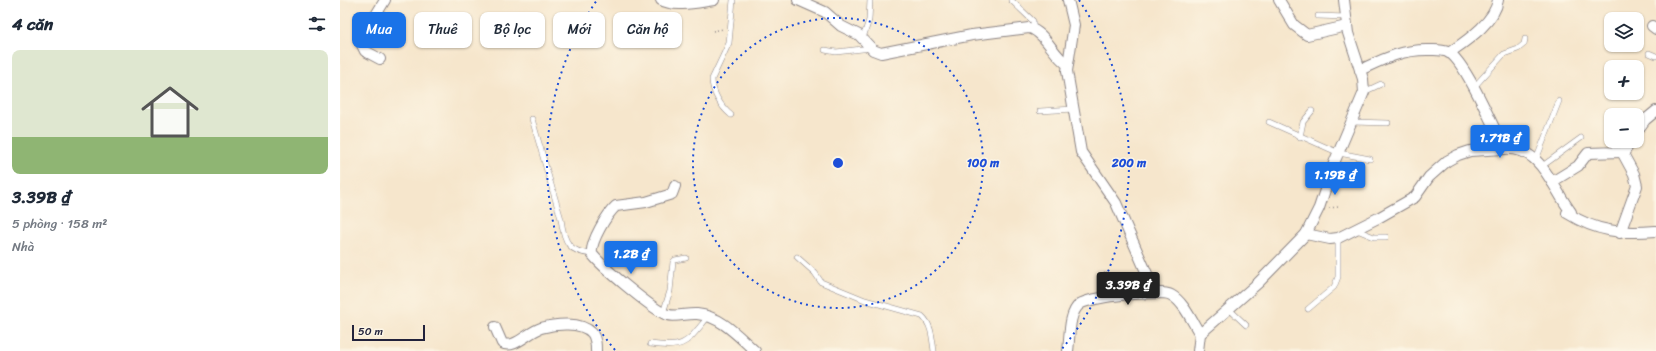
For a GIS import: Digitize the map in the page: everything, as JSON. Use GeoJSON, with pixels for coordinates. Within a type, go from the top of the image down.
{"type":"FeatureCollection","features":[{"type":"Feature","properties":{"kind":"street"},"geometry":{"type":"LineString","coordinates":[[380,59],[365,51],[360,41],[385,0]]}},
{"type":"Feature","properties":{"kind":"street"},"geometry":{"type":"LineString","coordinates":[[661,0],[668,3],[682,3],[714,0]]}},
{"type":"Feature","properties":{"kind":"street"},"geometry":{"type":"LineString","coordinates":[[798,0],[825,12],[841,26],[860,35],[872,48],[884,53],[972,35],[1020,28],[1033,29],[1061,60],[1067,64]]}},
{"type":"Feature","properties":{"kind":"street"},"geometry":{"type":"LineString","coordinates":[[1068,0],[1074,25],[1071,52],[1067,64],[1081,152],[1116,202],[1155,292]]}},
{"type":"Feature","properties":{"kind":"street"},"geometry":{"type":"LineString","coordinates":[[1200,334],[1258,283],[1306,234],[1319,208],[1339,153],[1364,92],[1360,70],[1347,22],[1344,0]]}},
{"type":"Feature","properties":{"kind":"street"},"geometry":{"type":"LineString","coordinates":[[1449,53],[1476,33],[1496,7],[1498,0]]}},
{"type":"Feature","properties":{"kind":"street"},"geometry":{"type":"LineString","coordinates":[[1280,1],[1294,25],[1307,35],[1347,22]]}},
{"type":"Feature","properties":{"kind":"street"},"geometry":{"type":"LineString","coordinates":[[1360,70],[1404,51],[1438,50],[1449,53],[1454,57],[1474,87],[1504,149]]}},
{"type":"Feature","properties":{"kind":"street"},"geometry":{"type":"LineString","coordinates":[[1644,121],[1656,111]]}},
{"type":"Feature","properties":{"kind":"street"},"geometry":{"type":"LineString","coordinates":[[1552,182],[1578,166],[1588,153],[1622,152],[1627,148]]}},
{"type":"Feature","properties":{"kind":"street"},"geometry":{"type":"LineString","coordinates":[[1306,234],[1330,239],[1338,238],[1415,197],[1429,177],[1447,160],[1458,154],[1470,151],[1504,149],[1525,151],[1539,163],[1571,212],[1566,213],[1587,225],[1620,233],[1656,231]]}},
{"type":"Feature","properties":{"kind":"street"},"geometry":{"type":"LineString","coordinates":[[1620,233],[1635,195],[1636,186],[1634,174],[1622,152]]}},
{"type":"Feature","properties":{"kind":"street"},"geometry":{"type":"LineString","coordinates":[[675,186],[672,194],[664,198],[616,206],[595,237],[592,254],[629,287],[663,313],[673,315],[699,314],[708,317],[735,332],[755,351]]}},
{"type":"Feature","properties":{"kind":"street"},"geometry":{"type":"LineString","coordinates":[[1068,351],[1073,315],[1080,304],[1090,300],[1155,292],[1167,293],[1178,300],[1200,334],[1198,351]]}},
{"type":"Feature","properties":{"kind":"street"},"geometry":{"type":"LineString","coordinates":[[495,328],[502,343],[507,345],[519,342],[523,337],[540,328],[555,326],[580,326],[586,328],[593,334],[596,351]]}},
{"type":"Feature","properties":{"kind":"lane"},"geometry":{"type":"LineString","coordinates":[[731,115],[723,109],[712,84],[712,79],[729,43],[733,0]]}},
{"type":"Feature","properties":{"kind":"lane"},"geometry":{"type":"LineString","coordinates":[[863,38],[869,20],[870,0]]}},
{"type":"Feature","properties":{"kind":"lane"},"geometry":{"type":"LineString","coordinates":[[1011,0],[1033,21],[1033,29]]}},
{"type":"Feature","properties":{"kind":"lane"},"geometry":{"type":"LineString","coordinates":[[1318,16],[1347,22]]}},
{"type":"Feature","properties":{"kind":"lane"},"geometry":{"type":"LineString","coordinates":[[1474,87],[1504,54],[1518,49],[1524,44],[1525,39]]}},
{"type":"Feature","properties":{"kind":"lane"},"geometry":{"type":"LineString","coordinates":[[825,50],[836,52],[872,48]]}},
{"type":"Feature","properties":{"kind":"lane"},"geometry":{"type":"LineString","coordinates":[[1649,53],[1656,56]]}},
{"type":"Feature","properties":{"kind":"lane"},"geometry":{"type":"LineString","coordinates":[[1364,92],[1381,84]]}},
{"type":"Feature","properties":{"kind":"lane"},"geometry":{"type":"LineString","coordinates":[[1539,163],[1559,101]]}},
{"type":"Feature","properties":{"kind":"lane"},"geometry":{"type":"LineString","coordinates":[[1040,111],[1074,110]]}},
{"type":"Feature","properties":{"kind":"lane"},"geometry":{"type":"LineString","coordinates":[[1300,137],[1303,122],[1312,111]]}},
{"type":"Feature","properties":{"kind":"lane"},"geometry":{"type":"LineString","coordinates":[[532,119],[561,219],[564,235],[572,248],[579,253],[592,254]]}},
{"type":"Feature","properties":{"kind":"lane"},"geometry":{"type":"LineString","coordinates":[[1269,122],[1339,153],[1370,159]]}},
{"type":"Feature","properties":{"kind":"lane"},"geometry":{"type":"LineString","coordinates":[[1352,122],[1388,123]]}},
{"type":"Feature","properties":{"kind":"lane"},"geometry":{"type":"LineString","coordinates":[[1539,163],[1582,138]]}},
{"type":"Feature","properties":{"kind":"lane"},"geometry":{"type":"LineString","coordinates":[[1356,229],[1374,237],[1386,237]]}},
{"type":"Feature","properties":{"kind":"lane"},"geometry":{"type":"LineString","coordinates":[[1308,309],[1334,287],[1338,277],[1338,238]]}},
{"type":"Feature","properties":{"kind":"lane"},"geometry":{"type":"LineString","coordinates":[[798,257],[815,273],[821,282],[825,284],[865,300],[922,316],[927,320],[930,328],[934,351]]}},
{"type":"Feature","properties":{"kind":"lane"},"geometry":{"type":"LineString","coordinates":[[663,313],[670,291],[673,262],[675,260],[686,258]]}},
{"type":"Feature","properties":{"kind":"lane"},"geometry":{"type":"LineString","coordinates":[[1106,275],[1111,298]]}},
{"type":"Feature","properties":{"kind":"lane"},"geometry":{"type":"LineString","coordinates":[[1229,309],[1246,325]]}},
{"type":"Feature","properties":{"kind":"lane"},"geometry":{"type":"LineString","coordinates":[[650,344],[671,347],[679,346],[688,340],[708,317]]}}]}
